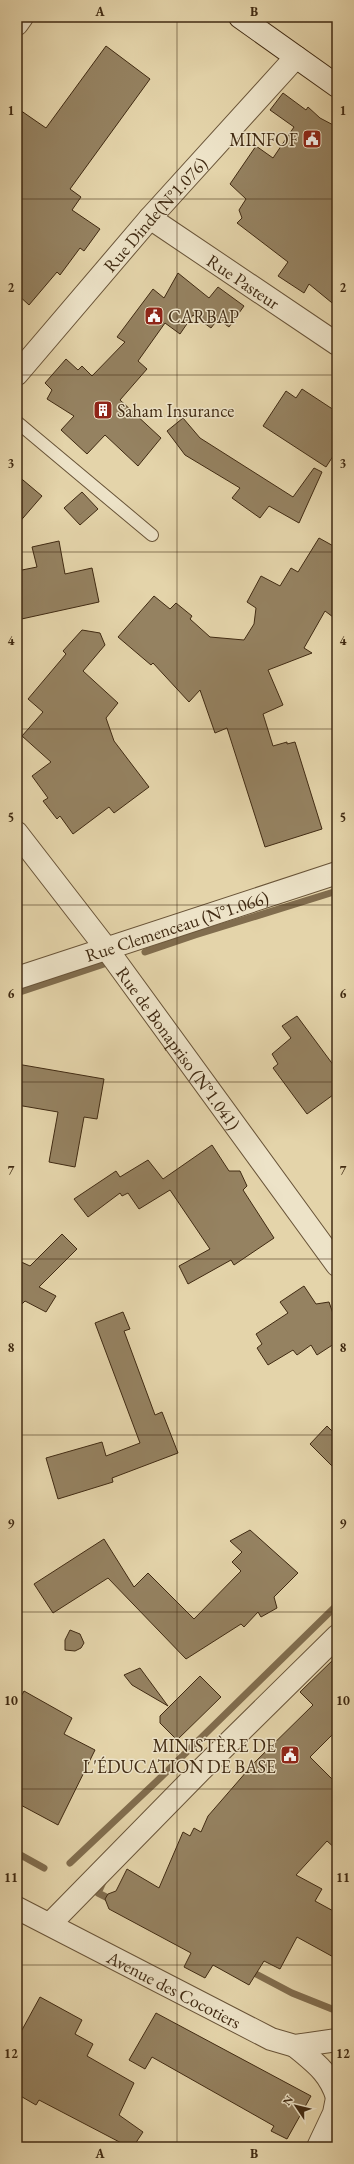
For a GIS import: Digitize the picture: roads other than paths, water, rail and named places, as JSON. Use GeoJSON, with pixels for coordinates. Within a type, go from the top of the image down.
{"type":"FeatureCollection","features":[{"type":"Feature","properties":{"kind":"street"},"geometry":{"type":"LineString","coordinates":[[17,24],[22,17]]}},
{"type":"Feature","properties":{"kind":"street"},"geometry":{"type":"LineString","coordinates":[[240,17],[337,86]]}},
{"type":"Feature","properties":{"kind":"street","name":"Rue Dinde(N°1.076)"},"geometry":{"type":"LineString","coordinates":[[17,374],[150,218],[296,57]]}},
{"type":"Feature","properties":{"kind":"street","name":"Rue Pasteur"},"geometry":{"type":"LineString","coordinates":[[150,218],[337,344]]}},
{"type":"Feature","properties":{"kind":"street","name":"Rue de Bonapriso (N°1.041)"},"geometry":{"type":"LineString","coordinates":[[17,833],[106,948],[337,1265]]}},
{"type":"Feature","properties":{"kind":"street","name":"Rue Clemenceau (N°1.066)"},"geometry":{"type":"LineString","coordinates":[[17,978],[337,873]]}},
{"type":"Feature","properties":{"kind":"street"},"geometry":{"type":"LineString","coordinates":[[50,1924],[337,1636]]}},
{"type":"Feature","properties":{"kind":"street","name":"Avenue des Cocotiers"},"geometry":{"type":"LineString","coordinates":[[17,1908],[271,2039],[295,2046],[337,2040]]}},
{"type":"Feature","properties":{"kind":"street"},"geometry":{"type":"LineString","coordinates":[[295,2046],[325,2071],[333,2085],[337,2098],[334,2113],[318,2147]]}},
{"type":"Feature","properties":{"kind":"lane"},"geometry":{"type":"LineString","coordinates":[[17,422],[152,534]]}},
{"type":"Feature","properties":{"kind":"waterway"},"geometry":{"type":"LineString","coordinates":[[145,952],[337,891]]}},
{"type":"Feature","properties":{"kind":"waterway"},"geometry":{"type":"LineString","coordinates":[[17,993],[110,962]]}},
{"type":"Feature","properties":{"kind":"waterway"},"geometry":{"type":"LineString","coordinates":[[70,1863],[157,1781],[337,1605]]}},
{"type":"Feature","properties":{"kind":"waterway"},"geometry":{"type":"LineString","coordinates":[[17,1853],[44,1868]]}},
{"type":"Feature","properties":{"kind":"waterway"},"geometry":{"type":"LineString","coordinates":[[103,1882],[98,1893],[112,1900]]}},
{"type":"Feature","properties":{"kind":"waterway"},"geometry":{"type":"LineString","coordinates":[[256,1974],[292,1993],[337,2011]]}},
{"type":"Feature","properties":{"kind":"place","name":"MINFOF"},"geometry":{"type":"Point","coordinates":[312,139]}},
{"type":"Feature","properties":{"kind":"place","name":"CARBAP"},"geometry":{"type":"Point","coordinates":[154,316]}},
{"type":"Feature","properties":{"kind":"place","name":"Saham Insurance"},"geometry":{"type":"Point","coordinates":[103,410]}},
{"type":"Feature","properties":{"kind":"place","name":"MINISTÈRE DE L'ÉDUCATION DE BASE"},"geometry":{"type":"Point","coordinates":[290,1755]}}]}
